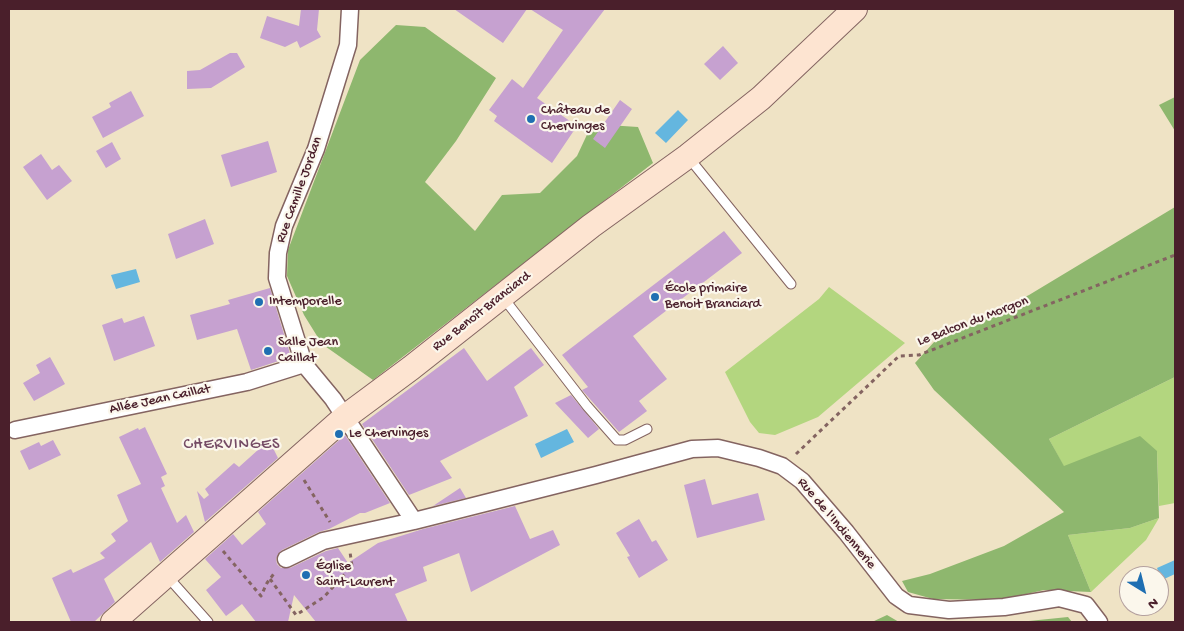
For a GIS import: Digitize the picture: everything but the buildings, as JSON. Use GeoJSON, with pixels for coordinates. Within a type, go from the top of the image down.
{"type":"FeatureCollection","features":[{"type":"Feature","properties":{"kind":"street","name":"Rue Camille Jordan"},"geometry":{"type":"LineString","coordinates":[[345,417],[304,364],[277,278],[278,253],[284,226],[316,148],[348,44],[350,9]]}},
{"type":"Feature","properties":{"kind":"street","name":"Rue Benoît Branciard"},"geometry":{"type":"LineString","coordinates":[[113,622],[345,417],[411,368],[591,226],[688,156],[761,98],[855,9]]}},
{"type":"Feature","properties":{"kind":"street","name":"Allée Jean Caillat"},"geometry":{"type":"LineString","coordinates":[[15,430],[246,382],[304,364]]}},
{"type":"Feature","properties":{"kind":"street"},"geometry":{"type":"LineString","coordinates":[[345,417],[414,521]]}},
{"type":"Feature","properties":{"kind":"street","name":"Rue de l'Indiennerie"},"geometry":{"type":"LineString","coordinates":[[286,559],[323,541],[414,521],[692,449],[718,448],[782,466],[802,481],[846,532],[896,596],[910,605],[949,610],[1004,607],[1059,598],[1086,605],[1099,622]]}},
{"type":"Feature","properties":{"kind":"lane"},"geometry":{"type":"LineString","coordinates":[[688,156],[791,284]]}},
{"type":"Feature","properties":{"kind":"lane"},"geometry":{"type":"LineString","coordinates":[[502,296],[586,406],[617,440],[625,440],[647,428]]}},
{"type":"Feature","properties":{"kind":"lane"},"geometry":{"type":"LineString","coordinates":[[167,576],[208,622]]}},
{"type":"Feature","properties":{"kind":"path","name":"Le Balcon du Morgon"},"geometry":{"type":"LineString","coordinates":[[782,466],[899,356],[919,355],[1175,255]]}},
{"type":"Feature","properties":{"kind":"path"},"geometry":{"type":"LineString","coordinates":[[270,579],[296,615],[324,597],[352,566],[344,536],[293,462]]}},
{"type":"Feature","properties":{"kind":"path"},"geometry":{"type":"LineString","coordinates":[[210,535],[261,596],[270,579],[286,559]]}},
{"type":"Feature","properties":{"kind":"green space"},"geometry":{"type":"Polygon","coordinates":[[[396,25],[425,27],[496,78],[456,141],[425,182],[475,231],[502,195],[540,193],[577,156],[592,124],[638,127],[653,163],[373,380],[322,344],[304,315],[287,276],[288,250],[360,60],[396,25]]]}},
{"type":"Feature","properties":{"kind":"green space"},"geometry":{"type":"Polygon","coordinates":[[[1175,97],[1175,131],[1159,105],[1175,97]]]}},
{"type":"Feature","properties":{"kind":"green space"},"geometry":{"type":"Polygon","coordinates":[[[1175,207],[1175,377],[1049,439],[1064,466],[1140,436],[1157,451],[1159,518],[1130,528],[1068,535],[1091,592],[1044,590],[1000,600],[933,599],[908,592],[902,581],[930,574],[1004,546],[1064,512],[934,390],[915,363],[935,341],[1029,295],[1175,207]]]}},
{"type":"Feature","properties":{"kind":"green space"},"geometry":{"type":"Polygon","coordinates":[[[829,287],[905,343],[818,417],[775,435],[759,433],[750,422],[725,372],[819,299],[829,287]]]}},
{"type":"Feature","properties":{"kind":"green space"},"geometry":{"type":"Polygon","coordinates":[[[1175,377],[1175,503],[1159,506],[1157,451],[1064,467],[1049,439],[1175,377]]]}},
{"type":"Feature","properties":{"kind":"green space"},"geometry":{"type":"Polygon","coordinates":[[[1159,518],[1146,540],[1091,592],[1068,535],[1130,528],[1159,518]]]}},
{"type":"Feature","properties":{"kind":"green space"},"geometry":{"type":"Polygon","coordinates":[[[887,615],[899,622],[872,622],[887,615]]]}},
{"type":"Feature","properties":{"kind":"green space"},"geometry":{"type":"Polygon","coordinates":[[[1068,617],[1072,622],[1019,622],[1068,617]]]}},
{"type":"Feature","properties":{"kind":"water"},"geometry":{"type":"Polygon","coordinates":[[[678,110],[688,120],[666,143],[655,133],[678,110]]]}},
{"type":"Feature","properties":{"kind":"water"},"geometry":{"type":"Polygon","coordinates":[[[136,269],[140,282],[116,289],[111,275],[136,269]]]}},
{"type":"Feature","properties":{"kind":"water"},"geometry":{"type":"Polygon","coordinates":[[[567,429],[574,442],[541,458],[535,444],[567,429]]]}},
{"type":"Feature","properties":{"kind":"water"},"geometry":{"type":"Polygon","coordinates":[[[1175,560],[1175,574],[1169,577],[1169,566],[1162,566],[1175,560]]]}},
{"type":"Feature","properties":{"kind":"place","name":"Château de Chervinges"},"geometry":{"type":"Point","coordinates":[531,119]}},
{"type":"Feature","properties":{"kind":"place","name":"École primaire Benoit Branciard"},"geometry":{"type":"Point","coordinates":[655,297]}},
{"type":"Feature","properties":{"kind":"place","name":"Intemporelle"},"geometry":{"type":"Point","coordinates":[259,302]}},
{"type":"Feature","properties":{"kind":"place","name":"Salle Jean Caillat"},"geometry":{"type":"Point","coordinates":[268,351]}},
{"type":"Feature","properties":{"kind":"place","name":"Le Chervinges"},"geometry":{"type":"Point","coordinates":[339,434]}},
{"type":"Feature","properties":{"kind":"place","name":"Église Saint-Laurent"},"geometry":{"type":"Point","coordinates":[306,575]}},
{"type":"Feature","properties":{"kind":"district","name":"CHERVINGES"},"geometry":{"type":"Point","coordinates":[232,446]}}]}
